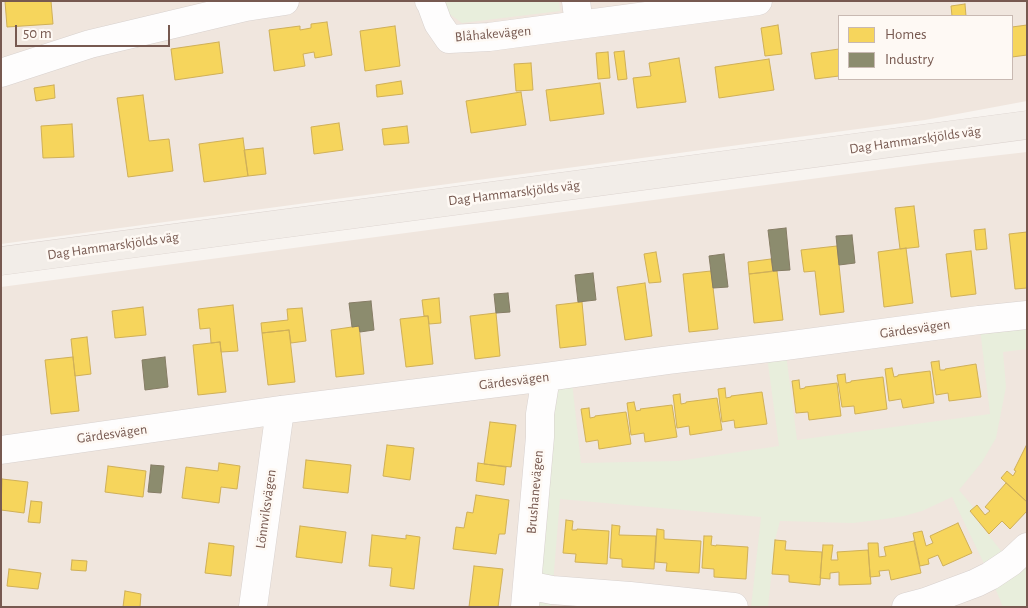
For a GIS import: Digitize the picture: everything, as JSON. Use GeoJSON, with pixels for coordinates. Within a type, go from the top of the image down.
{"type":"FeatureCollection","features":[{"type":"Feature","properties":{"kind":"main road","name":"Dag Hammarskjölds väg"},"geometry":{"type":"LineString","coordinates":[[1,261],[1027,125]]}},
{"type":"Feature","properties":{"kind":"street"},"geometry":{"type":"LineString","coordinates":[[1,73],[90,44],[246,7],[285,1]]}},
{"type":"Feature","properties":{"kind":"street","name":"Blåhakevägen"},"geometry":{"type":"LineString","coordinates":[[429,1],[438,23],[449,39],[489,37],[577,13],[758,1]]}},
{"type":"Feature","properties":{"kind":"street","name":"Gärdesvägen"},"geometry":{"type":"LineString","coordinates":[[1,450],[280,410],[1027,315]]}},
{"type":"Feature","properties":{"kind":"street","name":"Brushanevägen"},"geometry":{"type":"LineString","coordinates":[[526,596],[540,437],[540,414],[546,377]]}},
{"type":"Feature","properties":{"kind":"street","name":"Lönnviksvägen"},"geometry":{"type":"LineString","coordinates":[[253,607],[280,410]]}},
{"type":"Feature","properties":{"kind":"street"},"geometry":{"type":"LineString","coordinates":[[906,607],[976,583],[1011,562],[1027,547]]}},
{"type":"Feature","properties":{"kind":"street"},"geometry":{"type":"LineString","coordinates":[[526,596],[552,590],[734,607]]}},
{"type":"Feature","properties":{"kind":"shaded area"},"geometry":{"type":"Polygon","coordinates":[[[1,1],[1027,1],[1027,101],[925,120],[1,244],[1,1]]]}},
{"type":"Feature","properties":{"kind":"shaded area"},"geometry":{"type":"Polygon","coordinates":[[[1027,152],[1027,607],[1,607],[1,287],[931,163],[1027,152]]]}},
{"type":"Feature","properties":{"kind":"green space"},"geometry":{"type":"Polygon","coordinates":[[[443,1],[559,1],[560,11],[462,23],[444,10],[443,1]]]}},
{"type":"Feature","properties":{"kind":"green space"},"geometry":{"type":"Polygon","coordinates":[[[1027,315],[1027,349],[1003,352],[1006,387],[996,438],[982,462],[959,490],[974,508],[970,512],[1010,562],[1027,547],[1027,607],[1003,607],[952,497],[922,511],[885,519],[853,523],[780,521],[775,540],[768,607],[751,607],[761,517],[560,499],[551,607],[525,607],[546,377],[571,373],[581,463],[678,461],[779,446],[766,349],[785,346],[797,440],[990,414],[979,320],[1027,315]]]}},
{"type":"Feature","properties":{"kind":"building: Homes"},"geometry":{"type":"Polygon","coordinates":[[[5,1],[51,1],[53,24],[7,27],[5,1]]]}},
{"type":"Feature","properties":{"kind":"building: Homes"},"geometry":{"type":"Polygon","coordinates":[[[965,4],[966,15],[952,15],[951,6],[965,4]]]}},
{"type":"Feature","properties":{"kind":"building: Homes"},"geometry":{"type":"Polygon","coordinates":[[[327,22],[332,55],[315,58],[314,52],[303,54],[305,66],[274,71],[269,30],[300,26],[300,30],[311,28],[311,24],[327,22]]]}},
{"type":"Feature","properties":{"kind":"building: Homes"},"geometry":{"type":"Polygon","coordinates":[[[778,25],[782,54],[765,56],[761,28],[778,25]]]}},
{"type":"Feature","properties":{"kind":"building: Homes"},"geometry":{"type":"Polygon","coordinates":[[[1027,25],[1027,55],[1013,57],[1013,27],[1027,25]]]}},
{"type":"Feature","properties":{"kind":"building: Homes"},"geometry":{"type":"Polygon","coordinates":[[[395,26],[400,66],[365,71],[360,31],[395,26]]]}},
{"type":"Feature","properties":{"kind":"building: Homes"},"geometry":{"type":"Polygon","coordinates":[[[219,42],[223,73],[175,80],[171,49],[219,42]]]}},
{"type":"Feature","properties":{"kind":"building: Homes"},"geometry":{"type":"Polygon","coordinates":[[[838,49],[838,76],[815,79],[811,53],[838,49]]]}},
{"type":"Feature","properties":{"kind":"building: Homes"},"geometry":{"type":"Polygon","coordinates":[[[624,51],[627,79],[618,80],[614,52],[624,51]]]}},
{"type":"Feature","properties":{"kind":"building: Homes"},"geometry":{"type":"Polygon","coordinates":[[[608,52],[610,78],[598,79],[596,53],[608,52]]]}},
{"type":"Feature","properties":{"kind":"building: Homes"},"geometry":{"type":"Polygon","coordinates":[[[679,58],[686,102],[637,108],[633,78],[651,76],[649,63],[679,58]]]}},
{"type":"Feature","properties":{"kind":"building: Homes"},"geometry":{"type":"Polygon","coordinates":[[[769,59],[774,90],[719,98],[715,67],[769,59]]]}},
{"type":"Feature","properties":{"kind":"building: Homes"},"geometry":{"type":"Polygon","coordinates":[[[531,63],[533,90],[516,91],[514,64],[531,63]]]}},
{"type":"Feature","properties":{"kind":"building: Homes"},"geometry":{"type":"Polygon","coordinates":[[[401,81],[403,94],[377,97],[376,85],[401,81]]]}},
{"type":"Feature","properties":{"kind":"building: Homes"},"geometry":{"type":"Polygon","coordinates":[[[600,83],[604,114],[550,121],[546,90],[600,83]]]}},
{"type":"Feature","properties":{"kind":"building: Homes"},"geometry":{"type":"Polygon","coordinates":[[[54,85],[55,98],[36,101],[34,88],[54,85]]]}},
{"type":"Feature","properties":{"kind":"building: Homes"},"geometry":{"type":"Polygon","coordinates":[[[521,92],[526,125],[471,133],[466,101],[521,92]]]}},
{"type":"Feature","properties":{"kind":"building: Homes"},"geometry":{"type":"Polygon","coordinates":[[[143,95],[149,141],[169,139],[173,171],[128,177],[117,98],[143,95]]]}},
{"type":"Feature","properties":{"kind":"building: Homes"},"geometry":{"type":"Polygon","coordinates":[[[339,123],[343,150],[314,154],[311,127],[339,123]]]}},
{"type":"Feature","properties":{"kind":"building: Homes"},"geometry":{"type":"Polygon","coordinates":[[[72,124],[74,157],[43,158],[41,126],[72,124]]]}},
{"type":"Feature","properties":{"kind":"building: Homes"},"geometry":{"type":"Polygon","coordinates":[[[407,126],[409,143],[384,145],[382,129],[407,126]]]}},
{"type":"Feature","properties":{"kind":"building: Homes"},"geometry":{"type":"Polygon","coordinates":[[[243,138],[248,176],[204,182],[199,144],[243,138]]]}},
{"type":"Feature","properties":{"kind":"building: Homes"},"geometry":{"type":"Polygon","coordinates":[[[263,148],[266,174],[248,176],[244,150],[263,148]]]}},
{"type":"Feature","properties":{"kind":"building: Homes"},"geometry":{"type":"Polygon","coordinates":[[[914,206],[919,247],[900,249],[895,208],[914,206]]]}},
{"type":"Feature","properties":{"kind":"building: Homes"},"geometry":{"type":"Polygon","coordinates":[[[985,229],[987,249],[976,250],[974,230],[985,229]]]}},
{"type":"Feature","properties":{"kind":"building: Homes"},"geometry":{"type":"Polygon","coordinates":[[[1027,232],[1027,288],[1015,289],[1009,234],[1027,232]]]}},
{"type":"Feature","properties":{"kind":"building: Homes"},"geometry":{"type":"Polygon","coordinates":[[[837,246],[844,312],[820,315],[815,271],[804,272],[801,250],[837,246]]]}},
{"type":"Feature","properties":{"kind":"building: Homes"},"geometry":{"type":"Polygon","coordinates":[[[906,248],[913,303],[884,307],[878,252],[906,248]]]}},
{"type":"Feature","properties":{"kind":"building: Homes"},"geometry":{"type":"Polygon","coordinates":[[[971,251],[976,294],[951,297],[946,254],[971,251]]]}},
{"type":"Feature","properties":{"kind":"building: Homes"},"geometry":{"type":"Polygon","coordinates":[[[656,252],[661,282],[649,283],[644,254],[656,252]]]}},
{"type":"Feature","properties":{"kind":"building: Homes"},"geometry":{"type":"Polygon","coordinates":[[[771,259],[773,271],[749,274],[748,262],[771,259]]]}},
{"type":"Feature","properties":{"kind":"building: Homes"},"geometry":{"type":"Polygon","coordinates":[[[711,271],[718,329],[689,332],[683,274],[711,271]]]}},
{"type":"Feature","properties":{"kind":"building: Homes"},"geometry":{"type":"Polygon","coordinates":[[[777,271],[783,320],[754,323],[749,274],[777,271]]]}},
{"type":"Feature","properties":{"kind":"building: Homes"},"geometry":{"type":"Polygon","coordinates":[[[645,283],[652,336],[625,340],[617,287],[645,283]]]}},
{"type":"Feature","properties":{"kind":"building: Homes"},"geometry":{"type":"Polygon","coordinates":[[[439,298],[441,323],[429,324],[428,316],[424,316],[422,300],[439,298]]]}},
{"type":"Feature","properties":{"kind":"building: Homes"},"geometry":{"type":"Polygon","coordinates":[[[582,302],[586,345],[560,348],[556,305],[582,302]]]}},
{"type":"Feature","properties":{"kind":"building: Homes"},"geometry":{"type":"Polygon","coordinates":[[[233,305],[238,351],[221,352],[220,342],[211,343],[210,328],[200,329],[198,309],[233,305]]]}},
{"type":"Feature","properties":{"kind":"building: Homes"},"geometry":{"type":"Polygon","coordinates":[[[143,307],[146,335],[115,338],[112,311],[143,307]]]}},
{"type":"Feature","properties":{"kind":"building: Homes"},"geometry":{"type":"Polygon","coordinates":[[[302,308],[306,341],[291,343],[289,330],[262,333],[261,323],[288,320],[287,309],[302,308]]]}},
{"type":"Feature","properties":{"kind":"building: Homes"},"geometry":{"type":"Polygon","coordinates":[[[496,313],[500,356],[475,359],[470,316],[496,313]]]}},
{"type":"Feature","properties":{"kind":"building: Homes"},"geometry":{"type":"Polygon","coordinates":[[[428,316],[433,364],[406,367],[400,319],[428,316]]]}},
{"type":"Feature","properties":{"kind":"building: Homes"},"geometry":{"type":"Polygon","coordinates":[[[359,326],[364,374],[336,377],[331,330],[359,326]]]}},
{"type":"Feature","properties":{"kind":"building: Homes"},"geometry":{"type":"Polygon","coordinates":[[[289,330],[295,382],[268,385],[262,333],[289,330]]]}},
{"type":"Feature","properties":{"kind":"building: Homes"},"geometry":{"type":"Polygon","coordinates":[[[87,337],[91,374],[75,376],[71,339],[87,337]]]}},
{"type":"Feature","properties":{"kind":"building: Homes"},"geometry":{"type":"Polygon","coordinates":[[[220,342],[226,392],[198,395],[193,345],[220,342]]]}},
{"type":"Feature","properties":{"kind":"building: Homes"},"geometry":{"type":"Polygon","coordinates":[[[73,357],[79,411],[51,414],[45,360],[73,357]]]}},
{"type":"Feature","properties":{"kind":"building: Homes"},"geometry":{"type":"Polygon","coordinates":[[[939,361],[940,370],[976,364],[981,397],[949,401],[948,393],[936,395],[931,362],[939,361]]]}},
{"type":"Feature","properties":{"kind":"building: Homes"},"geometry":{"type":"Polygon","coordinates":[[[892,368],[894,377],[930,371],[934,403],[903,408],[901,399],[889,401],[885,369],[892,368]]]}},
{"type":"Feature","properties":{"kind":"building: Homes"},"geometry":{"type":"Polygon","coordinates":[[[845,374],[846,383],[883,377],[887,409],[855,414],[854,406],[842,407],[837,375],[845,374]]]}},
{"type":"Feature","properties":{"kind":"building: Homes"},"geometry":{"type":"Polygon","coordinates":[[[799,380],[800,389],[837,383],[841,416],[809,420],[808,412],[796,413],[792,381],[799,380]]]}},
{"type":"Feature","properties":{"kind":"building: Homes"},"geometry":{"type":"Polygon","coordinates":[[[725,388],[726,398],[762,392],[767,424],[735,428],[734,420],[722,422],[718,389],[725,388]]]}},
{"type":"Feature","properties":{"kind":"building: Homes"},"geometry":{"type":"Polygon","coordinates":[[[680,394],[681,404],[717,398],[722,430],[690,435],[689,426],[677,428],[673,395],[680,394]]]}},
{"type":"Feature","properties":{"kind":"building: Homes"},"geometry":{"type":"Polygon","coordinates":[[[634,402],[636,411],[672,405],[677,437],[645,442],[644,433],[631,435],[627,403],[634,402]]]}},
{"type":"Feature","properties":{"kind":"building: Homes"},"geometry":{"type":"Polygon","coordinates":[[[589,408],[590,418],[626,412],[631,444],[599,449],[598,440],[586,442],[581,409],[589,408]]]}},
{"type":"Feature","properties":{"kind":"building: Homes"},"geometry":{"type":"Polygon","coordinates":[[[490,422],[516,425],[511,467],[484,464],[490,422]]]}},
{"type":"Feature","properties":{"kind":"building: Homes"},"geometry":{"type":"Polygon","coordinates":[[[1027,444],[1026,501],[1001,478],[1007,471],[1013,476],[1027,444]]]}},
{"type":"Feature","properties":{"kind":"building: Homes"},"geometry":{"type":"Polygon","coordinates":[[[387,445],[414,448],[410,480],[383,476],[387,445]]]}},
{"type":"Feature","properties":{"kind":"building: Homes"},"geometry":{"type":"Polygon","coordinates":[[[306,460],[351,465],[348,493],[303,488],[306,460]]]}},
{"type":"Feature","properties":{"kind":"building: Homes"},"geometry":{"type":"Polygon","coordinates":[[[219,463],[240,466],[237,489],[221,487],[219,503],[182,498],[186,467],[218,471],[219,463]]]}},
{"type":"Feature","properties":{"kind":"building: Homes"},"geometry":{"type":"Polygon","coordinates":[[[478,463],[506,467],[504,485],[476,481],[478,463]]]}},
{"type":"Feature","properties":{"kind":"building: Homes"},"geometry":{"type":"Polygon","coordinates":[[[108,466],[146,471],[143,497],[105,492],[108,466]]]}},
{"type":"Feature","properties":{"kind":"building: Homes"},"geometry":{"type":"Polygon","coordinates":[[[2,479],[28,482],[24,513],[1,510],[2,479]]]}},
{"type":"Feature","properties":{"kind":"building: Homes"},"geometry":{"type":"Polygon","coordinates":[[[1006,483],[1027,502],[1027,511],[1010,529],[1002,521],[989,534],[970,511],[977,505],[985,515],[990,511],[985,507],[1006,483]]]}},
{"type":"Feature","properties":{"kind":"building: Homes"},"geometry":{"type":"Polygon","coordinates":[[[476,495],[509,500],[505,534],[499,534],[496,554],[453,549],[456,527],[464,528],[467,512],[473,513],[476,495]]]}},
{"type":"Feature","properties":{"kind":"building: Homes"},"geometry":{"type":"Polygon","coordinates":[[[31,501],[42,502],[40,523],[28,522],[31,501]]]}},
{"type":"Feature","properties":{"kind":"building: Homes"},"geometry":{"type":"Polygon","coordinates":[[[566,520],[573,521],[572,530],[609,531],[607,564],[575,562],[576,554],[563,553],[566,520]]]}},
{"type":"Feature","properties":{"kind":"building: Homes"},"geometry":{"type":"Polygon","coordinates":[[[958,523],[972,553],[943,566],[938,555],[928,559],[929,564],[920,566],[913,533],[922,531],[926,546],[933,543],[930,536],[958,523]]]}},
{"type":"Feature","properties":{"kind":"building: Homes"},"geometry":{"type":"Polygon","coordinates":[[[612,525],[620,526],[619,535],[656,536],[654,569],[622,567],[622,559],[610,558],[612,525]]]}},
{"type":"Feature","properties":{"kind":"building: Homes"},"geometry":{"type":"Polygon","coordinates":[[[300,526],[346,532],[342,563],[296,557],[300,526]]]}},
{"type":"Feature","properties":{"kind":"building: Homes"},"geometry":{"type":"Polygon","coordinates":[[[657,529],[664,530],[664,539],[701,541],[699,573],[666,571],[667,563],[655,562],[657,529]]]}},
{"type":"Feature","properties":{"kind":"building: Homes"},"geometry":{"type":"Polygon","coordinates":[[[372,535],[406,539],[406,535],[420,537],[414,589],[390,586],[392,568],[369,566],[372,535]]]}},
{"type":"Feature","properties":{"kind":"building: Homes"},"geometry":{"type":"Polygon","coordinates":[[[704,536],[712,536],[711,545],[748,547],[746,579],[714,577],[714,569],[702,568],[704,536]]]}},
{"type":"Feature","properties":{"kind":"building: Homes"},"geometry":{"type":"Polygon","coordinates":[[[775,540],[786,541],[785,550],[822,552],[820,585],[789,582],[789,575],[772,574],[775,540]]]}},
{"type":"Feature","properties":{"kind":"building: Homes"},"geometry":{"type":"Polygon","coordinates":[[[914,541],[921,573],[891,580],[889,570],[879,571],[880,576],[870,577],[868,543],[878,543],[879,557],[886,556],[884,547],[914,541]]]}},
{"type":"Feature","properties":{"kind":"building: Homes"},"geometry":{"type":"Polygon","coordinates":[[[209,543],[234,546],[231,576],[205,573],[209,543]]]}},
{"type":"Feature","properties":{"kind":"building: Homes"},"geometry":{"type":"Polygon","coordinates":[[[823,545],[833,545],[831,560],[838,560],[837,552],[868,550],[871,584],[839,585],[839,572],[830,573],[830,579],[820,578],[823,545]]]}},
{"type":"Feature","properties":{"kind":"building: Homes"},"geometry":{"type":"Polygon","coordinates":[[[72,560],[87,561],[86,571],[71,570],[72,560]]]}},
{"type":"Feature","properties":{"kind":"building: Homes"},"geometry":{"type":"Polygon","coordinates":[[[474,566],[503,569],[498,607],[469,607],[474,566]]]}},
{"type":"Feature","properties":{"kind":"building: Homes"},"geometry":{"type":"Polygon","coordinates":[[[9,569],[41,573],[38,589],[7,586],[9,569]]]}},
{"type":"Feature","properties":{"kind":"building: Homes"},"geometry":{"type":"Polygon","coordinates":[[[125,591],[141,594],[140,607],[123,607],[125,591]]]}},
{"type":"Feature","properties":{"kind":"building: Industry"},"geometry":{"type":"Polygon","coordinates":[[[786,228],[790,270],[773,271],[768,230],[786,228]]]}},
{"type":"Feature","properties":{"kind":"building: Industry"},"geometry":{"type":"Polygon","coordinates":[[[852,235],[855,263],[839,265],[836,236],[852,235]]]}},
{"type":"Feature","properties":{"kind":"building: Industry"},"geometry":{"type":"Polygon","coordinates":[[[724,254],[728,287],[713,288],[709,256],[724,254]]]}},
{"type":"Feature","properties":{"kind":"building: Industry"},"geometry":{"type":"Polygon","coordinates":[[[593,273],[596,300],[578,302],[575,275],[593,273]]]}},
{"type":"Feature","properties":{"kind":"building: Industry"},"geometry":{"type":"Polygon","coordinates":[[[508,293],[510,312],[496,313],[494,294],[508,293]]]}},
{"type":"Feature","properties":{"kind":"building: Industry"},"geometry":{"type":"Polygon","coordinates":[[[371,301],[374,330],[360,332],[359,326],[352,327],[349,303],[371,301]]]}},
{"type":"Feature","properties":{"kind":"building: Industry"},"geometry":{"type":"Polygon","coordinates":[[[165,357],[168,387],[145,390],[142,360],[165,357]]]}},
{"type":"Feature","properties":{"kind":"building: Industry"},"geometry":{"type":"Polygon","coordinates":[[[151,465],[164,466],[161,493],[148,492],[151,465]]]}}]}
